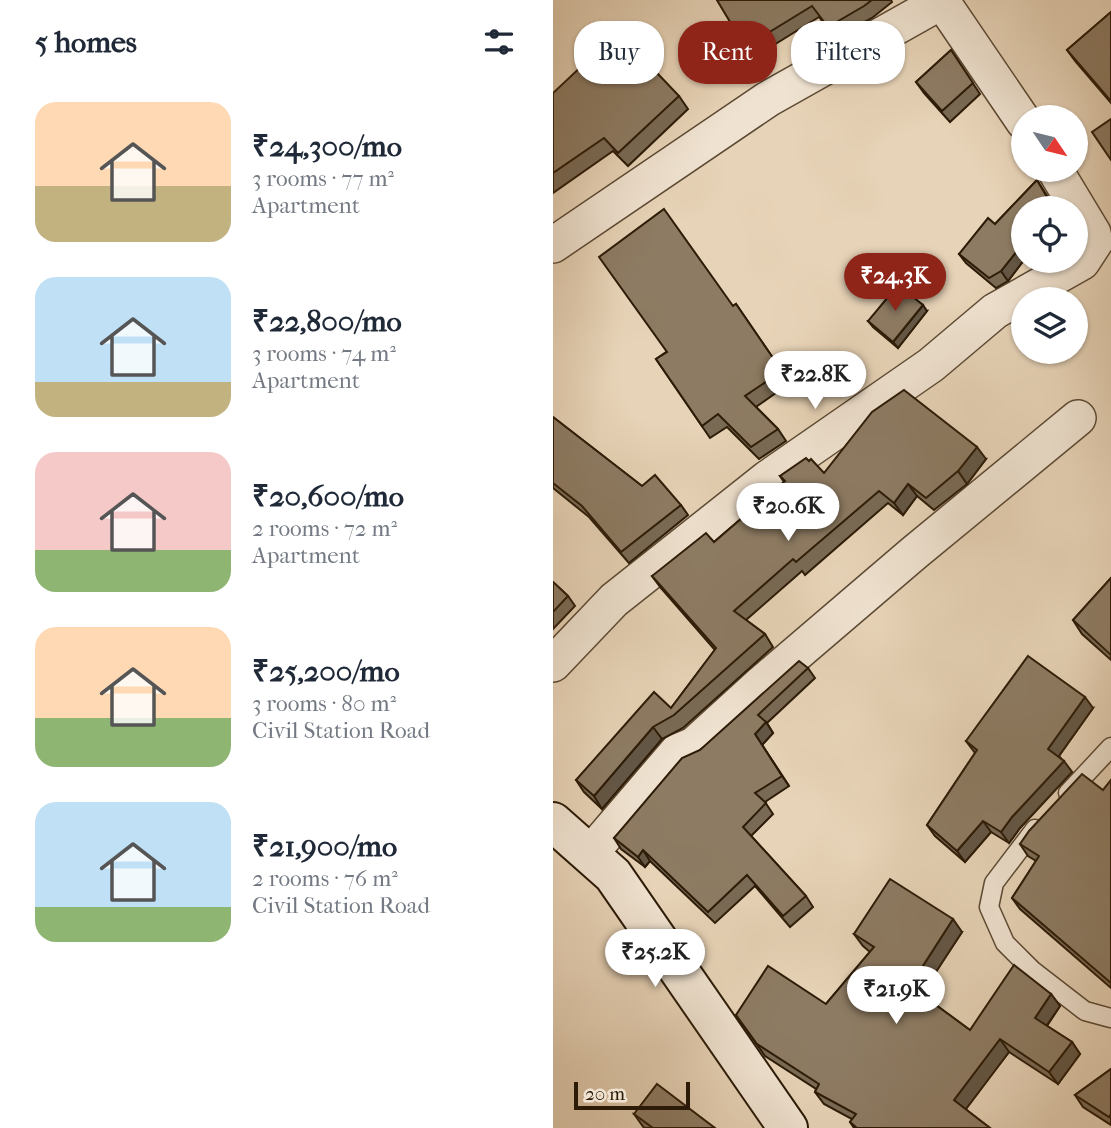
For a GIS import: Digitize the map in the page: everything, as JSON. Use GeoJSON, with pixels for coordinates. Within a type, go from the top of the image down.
{"type":"FeatureCollection","features":[{"type":"Feature","properties":{"kind":"main road"},"geometry":{"type":"LineString","coordinates":[[553,822],[613,875],[788,1128]]}},
{"type":"Feature","properties":{"kind":"street"},"geometry":{"type":"LineString","coordinates":[[553,245],[768,99],[942,0],[1013,105]]}},
{"type":"Feature","properties":{"kind":"street"},"geometry":{"type":"LineString","coordinates":[[553,664],[614,600],[768,478],[931,365],[995,311],[1082,262],[1095,243],[1093,233],[1062,182]]}},
{"type":"Feature","properties":{"kind":"street"},"geometry":{"type":"LineString","coordinates":[[589,855],[677,752],[694,745],[913,554],[1078,418]]}},
{"type":"Feature","properties":{"kind":"lane"},"geometry":{"type":"LineString","coordinates":[[1111,747],[1028,836],[994,883],[989,907],[1005,943],[1032,970],[1085,1011],[1111,1017]]}},
{"type":"Feature","properties":{"kind":"building"},"geometry":{"type":"Polygon","coordinates":[[[717,0],[872,0],[838,21],[823,21],[812,6],[777,27],[777,21],[730,21],[717,0]]]}},
{"type":"Feature","properties":{"kind":"building"},"geometry":{"type":"Polygon","coordinates":[[[1111,12],[1111,101],[1067,50],[1111,12]]]}},
{"type":"Feature","properties":{"kind":"building"},"geometry":{"type":"Polygon","coordinates":[[[951,50],[973,83],[942,111],[916,82],[951,50]]]}},
{"type":"Feature","properties":{"kind":"building"},"geometry":{"type":"Polygon","coordinates":[[[574,73],[574,84],[664,84],[664,80],[679,96],[618,153],[604,138],[553,173],[553,93],[574,73]]]}},
{"type":"Feature","properties":{"kind":"building"},"geometry":{"type":"Polygon","coordinates":[[[1111,119],[1111,160],[1092,132],[1111,119]]]}},
{"type":"Feature","properties":{"kind":"building"},"geometry":{"type":"Polygon","coordinates":[[[1038,182],[1046,196],[1022,196],[1038,182]]]}},
{"type":"Feature","properties":{"kind":"building"},"geometry":{"type":"Polygon","coordinates":[[[1011,207],[1011,258],[1001,271],[989,278],[959,254],[988,218],[995,224],[1011,207]]]}},
{"type":"Feature","properties":{"kind":"building"},"geometry":{"type":"Polygon","coordinates":[[[664,209],[733,306],[736,304],[782,371],[745,396],[778,429],[751,447],[718,414],[702,426],[656,359],[667,352],[599,257],[664,209]]]}},
{"type":"Feature","properties":{"kind":"building"},"geometry":{"type":"Polygon","coordinates":[[[898,285],[923,305],[893,342],[868,321],[898,285]]]}},
{"type":"Feature","properties":{"kind":"building"},"geometry":{"type":"Polygon","coordinates":[[[904,390],[977,447],[958,471],[926,498],[908,484],[894,503],[879,491],[796,562],[793,559],[734,611],[765,634],[674,715],[653,727],[594,796],[576,780],[654,692],[671,708],[716,648],[652,576],[706,533],[714,542],[785,481],[780,476],[806,458],[809,461],[811,459],[824,473],[872,412],[904,390]]]}},
{"type":"Feature","properties":{"kind":"building"},"geometry":{"type":"Polygon","coordinates":[[[553,417],[642,486],[655,475],[681,505],[621,552],[582,506],[553,483],[553,417]]]}},
{"type":"Feature","properties":{"kind":"building"},"geometry":{"type":"Polygon","coordinates":[[[1111,578],[1111,655],[1073,620],[1111,578]]]}},
{"type":"Feature","properties":{"kind":"building"},"geometry":{"type":"Polygon","coordinates":[[[553,582],[568,596],[553,612],[553,582]]]}},
{"type":"Feature","properties":{"kind":"building"},"geometry":{"type":"Polygon","coordinates":[[[1028,656],[1085,697],[1048,749],[1064,761],[1001,832],[983,821],[957,851],[927,825],[977,750],[966,741],[1028,656]]]}},
{"type":"Feature","properties":{"kind":"building"},"geometry":{"type":"Polygon","coordinates":[[[799,661],[808,668],[758,715],[766,722],[755,734],[782,776],[755,793],[766,803],[743,827],[806,896],[783,916],[747,875],[708,912],[643,850],[638,857],[614,838],[682,758],[700,750],[799,661]]]}},
{"type":"Feature","properties":{"kind":"building"},"geometry":{"type":"Polygon","coordinates":[[[1082,774],[1103,790],[1111,780],[1111,983],[1012,898],[1039,856],[1020,844],[1082,774]]]}},
{"type":"Feature","properties":{"kind":"building"},"geometry":{"type":"Polygon","coordinates":[[[890,879],[953,919],[910,986],[970,1030],[1014,965],[1051,994],[1035,1018],[1072,1042],[1049,1072],[1000,1039],[954,1100],[990,1128],[857,1128],[850,1122],[856,1114],[815,1092],[819,1084],[757,1044],[736,1015],[768,966],[826,1004],[874,947],[854,934],[890,879]]]}},
{"type":"Feature","properties":{"kind":"building"},"geometry":{"type":"Polygon","coordinates":[[[1111,1069],[1111,1114],[1109,1117],[1075,1095],[1111,1069]]]}},
{"type":"Feature","properties":{"kind":"building"},"geometry":{"type":"Polygon","coordinates":[[[657,1084],[715,1128],[653,1128],[634,1114],[657,1084]]]}}]}
